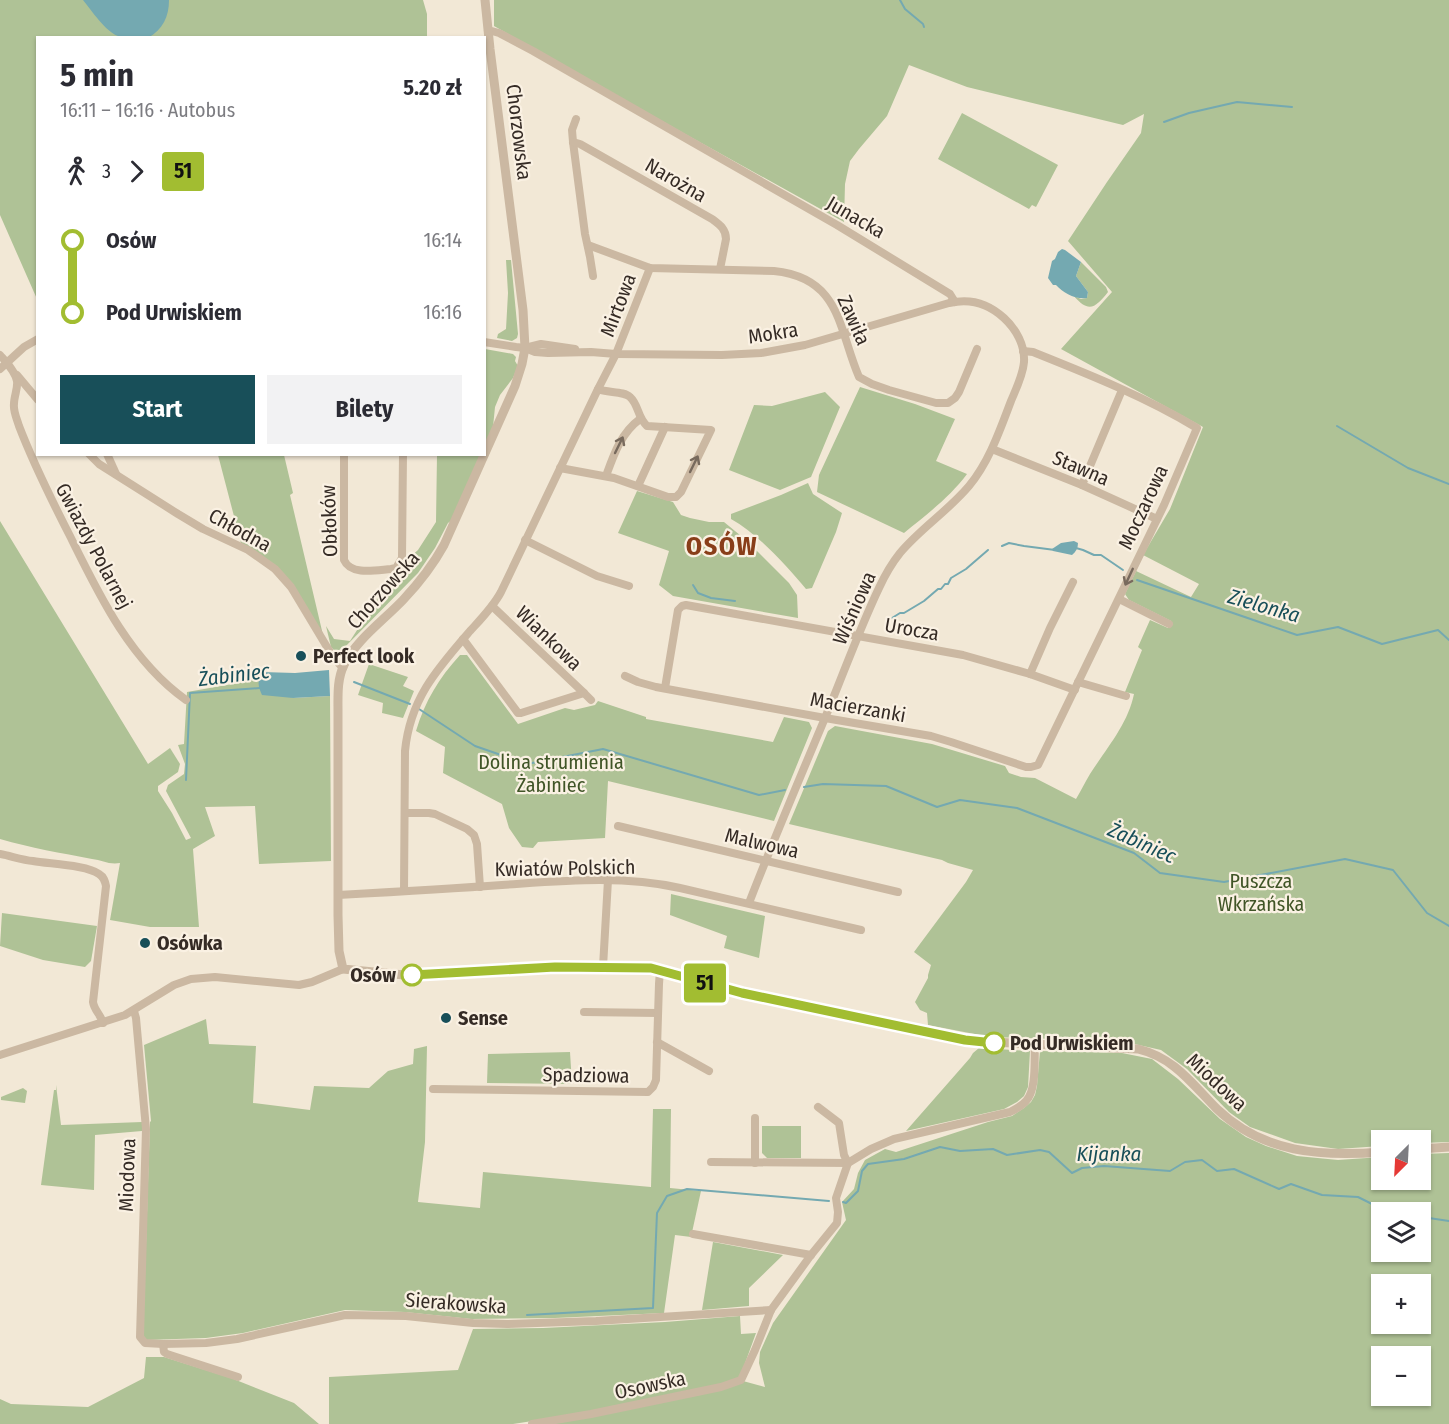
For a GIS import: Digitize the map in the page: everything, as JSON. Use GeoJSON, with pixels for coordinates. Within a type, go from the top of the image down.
{"type":"FeatureCollection","features":[{"type":"Feature","properties":{"kind":"street","name":"Chorzowska"},"geometry":{"type":"LineString","coordinates":[[485,0],[523,310],[525,348],[515,386],[486,451]]}},
{"type":"Feature","properties":{"kind":"street","name":"Junacka"},"geometry":{"type":"LineString","coordinates":[[488,30],[499,33],[533,51],[837,225],[950,294],[955,302]]}},
{"type":"Feature","properties":{"kind":"street"},"geometry":{"type":"LineString","coordinates":[[576,119],[572,130],[573,142],[592,276]]}},
{"type":"Feature","properties":{"kind":"street","name":"Narożna"},"geometry":{"type":"LineString","coordinates":[[573,142],[712,219],[722,227],[726,239],[720,269]]}},
{"type":"Feature","properties":{"kind":"street","name":"Zawiła"},"geometry":{"type":"LineString","coordinates":[[588,245],[650,268],[774,271],[789,273],[803,279],[828,298],[839,317],[859,377],[880,387],[943,404],[952,401],[957,395],[977,349]]}},
{"type":"Feature","properties":{"kind":"street","name":"Mirtowa"},"geometry":{"type":"LineString","coordinates":[[404,891],[405,751],[408,732],[422,693],[447,657],[492,606],[501,592],[616,354],[650,268]]}},
{"type":"Feature","properties":{"kind":"street","name":"Mokra"},"geometry":{"type":"LineString","coordinates":[[486,342],[525,348],[540,353],[751,354],[798,347],[955,302]]}},
{"type":"Feature","properties":{"kind":"street"},"geometry":{"type":"LineString","coordinates":[[955,302],[976,302],[998,313],[1013,328],[1023,351],[1033,352],[1122,390],[1082,485]]}},
{"type":"Feature","properties":{"kind":"street"},"geometry":{"type":"LineString","coordinates":[[0,369],[24,347],[36,340]]}},
{"type":"Feature","properties":{"kind":"street","name":"Wiśniowa"},"geometry":{"type":"LineString","coordinates":[[749,903],[878,590],[896,558],[963,492],[979,472],[992,449],[1019,382],[1024,365],[1023,351]]}},
{"type":"Feature","properties":{"kind":"street","name":"Gwiazdy Polarnej"},"geometry":{"type":"LineString","coordinates":[[0,355],[18,384],[14,412],[20,429],[44,486],[87,571],[128,641],[170,688],[186,700]]}},
{"type":"Feature","properties":{"kind":"street"},"geometry":{"type":"LineString","coordinates":[[7,363],[36,398]]}},
{"type":"Feature","properties":{"kind":"street"},"geometry":{"type":"LineString","coordinates":[[560,468],[606,476],[668,497],[676,497],[681,492],[711,430],[647,426],[640,419],[633,400],[628,395],[598,389]]}},
{"type":"Feature","properties":{"kind":"street","name":"Moczarowa"},"geometry":{"type":"LineString","coordinates":[[1041,761],[1157,519],[1197,428],[1122,390]]}},
{"type":"Feature","properties":{"kind":"street"},"geometry":{"type":"LineString","coordinates":[[606,476],[625,434],[640,419]]}},
{"type":"Feature","properties":{"kind":"street"},"geometry":{"type":"LineString","coordinates":[[638,486],[665,428]]}},
{"type":"Feature","properties":{"kind":"street","name":"Stawna"},"geometry":{"type":"LineString","coordinates":[[992,449],[1082,485],[1157,519]]}},
{"type":"Feature","properties":{"kind":"street","name":"Chłodna"},"geometry":{"type":"LineString","coordinates":[[91,456],[99,464],[178,514],[203,529],[248,550],[274,569],[291,587],[333,657],[343,668]]}},
{"type":"Feature","properties":{"kind":"street"},"geometry":{"type":"LineString","coordinates":[[108,456],[116,474]]}},
{"type":"Feature","properties":{"kind":"street","name":"Obłoków"},"geometry":{"type":"LineString","coordinates":[[344,456],[344,560],[349,567],[357,570],[396,568],[402,558],[403,456]]}},
{"type":"Feature","properties":{"kind":"street","name":"Chorzowska"},"geometry":{"type":"LineString","coordinates":[[343,969],[339,951],[338,695],[343,668],[358,644],[422,579],[444,545],[484,456]]}},
{"type":"Feature","properties":{"kind":"street"},"geometry":{"type":"LineString","coordinates":[[525,540],[597,576],[629,586]]}},
{"type":"Feature","properties":{"kind":"street"},"geometry":{"type":"LineString","coordinates":[[1030,674],[1073,582]]}},
{"type":"Feature","properties":{"kind":"street"},"geometry":{"type":"LineString","coordinates":[[1119,599],[1169,624]]}},
{"type":"Feature","properties":{"kind":"street","name":"Urocza"},"geometry":{"type":"LineString","coordinates":[[665,688],[677,615],[680,607],[686,605],[963,655],[1076,686],[1126,696]]}},
{"type":"Feature","properties":{"kind":"street","name":"Wiankowa"},"geometry":{"type":"LineString","coordinates":[[492,606],[591,700]]}},
{"type":"Feature","properties":{"kind":"street","name":"Wiankowa"},"geometry":{"type":"LineString","coordinates":[[463,639],[518,713],[584,693]]}},
{"type":"Feature","properties":{"kind":"street","name":"Macierzanki"},"geometry":{"type":"LineString","coordinates":[[625,676],[638,682],[665,688],[941,739],[1026,767],[1035,766],[1041,761]]}},
{"type":"Feature","properties":{"kind":"street"},"geometry":{"type":"LineString","coordinates":[[405,813],[435,814],[471,832],[477,844],[480,887]]}},
{"type":"Feature","properties":{"kind":"street","name":"Malwowa"},"geometry":{"type":"LineString","coordinates":[[618,826],[898,892]]}},
{"type":"Feature","properties":{"kind":"street"},"geometry":{"type":"LineString","coordinates":[[0,854],[92,871],[101,875],[105,880],[93,1002],[103,1023]]}},
{"type":"Feature","properties":{"kind":"street","name":"Kwiatów Polskich"},"geometry":{"type":"LineString","coordinates":[[338,895],[572,880],[656,883],[861,930]]}},
{"type":"Feature","properties":{"kind":"street"},"geometry":{"type":"LineString","coordinates":[[603,967],[608,880]]}},
{"type":"Feature","properties":{"kind":"street","name":"Miodowa"},"geometry":{"type":"LineString","coordinates":[[0,1055],[123,1016],[174,985],[194,978],[220,977],[299,985],[343,969],[408,975],[525,969],[646,967],[742,993],[965,1040],[1129,1047],[1148,1052],[1176,1066],[1225,1116],[1240,1128],[1258,1137],[1291,1149],[1317,1153],[1344,1155],[1371,1153]]}},
{"type":"Feature","properties":{"kind":"street","name":"Spadziowa"},"geometry":{"type":"LineString","coordinates":[[433,1089],[648,1092],[656,1080],[660,970]]}},
{"type":"Feature","properties":{"kind":"street","name":"Miodowa"},"geometry":{"type":"LineString","coordinates":[[134,1011],[146,1129],[140,1337],[143,1341]]}},
{"type":"Feature","properties":{"kind":"street"},"geometry":{"type":"LineString","coordinates":[[584,1012],[658,1013]]}},
{"type":"Feature","properties":{"kind":"street"},"geometry":{"type":"LineString","coordinates":[[657,1042],[709,1071]]}},
{"type":"Feature","properties":{"kind":"street"},"geometry":{"type":"LineString","coordinates":[[711,1162],[848,1163],[894,1139],[1010,1112],[1028,1099],[1032,1090],[1035,1044]]}},
{"type":"Feature","properties":{"kind":"street"},"geometry":{"type":"LineString","coordinates":[[771,1310],[837,1223],[837,1198],[848,1163],[844,1155],[839,1123],[818,1107]]}},
{"type":"Feature","properties":{"kind":"street"},"geometry":{"type":"LineString","coordinates":[[755,1118],[755,1163]]}},
{"type":"Feature","properties":{"kind":"street"},"geometry":{"type":"LineString","coordinates":[[1431,1148],[1449,1147]]}},
{"type":"Feature","properties":{"kind":"street"},"geometry":{"type":"LineString","coordinates":[[693,1233],[811,1255]]}},
{"type":"Feature","properties":{"kind":"street","name":"Sierakowska"},"geometry":{"type":"LineString","coordinates":[[143,1341],[147,1344],[163,1344],[237,1339],[345,1315],[406,1316],[507,1324],[771,1310]]}},
{"type":"Feature","properties":{"kind":"street","name":"Osowska"},"geometry":{"type":"LineString","coordinates":[[532,1424],[688,1394],[741,1380],[771,1310]]}},
{"type":"Feature","properties":{"kind":"street"},"geometry":{"type":"LineString","coordinates":[[163,1344],[164,1352],[167,1354],[238,1377]]}},
{"type":"Feature","properties":{"kind":"green space"},"geometry":{"type":"Polygon","coordinates":[[[0,0],[423,0],[427,14],[427,36],[36,36],[36,297],[0,215],[0,0]]]}},
{"type":"Feature","properties":{"kind":"green space","name":"Puszcza Wkrzańska"},"geometry":{"type":"Polygon","coordinates":[[[494,0],[1449,0],[1449,1142],[1431,1143],[1431,1130],[1371,1130],[1371,1147],[1338,1149],[1295,1143],[1250,1127],[1229,1112],[1187,1069],[1161,1050],[1121,1041],[990,1037],[928,1025],[927,1013],[920,1010],[915,1002],[928,978],[931,965],[914,952],[973,870],[942,860],[789,824],[828,731],[835,726],[932,744],[1005,766],[1009,773],[1035,778],[1076,799],[1127,716],[1134,694],[1125,692],[1142,650],[1138,647],[1150,620],[1168,628],[1171,621],[1129,600],[1125,594],[1136,571],[1191,597],[1199,584],[1143,555],[1170,509],[1203,427],[1061,349],[1112,292],[1068,241],[1141,133],[1144,114],[1123,125],[967,87],[909,65],[887,116],[850,161],[845,184],[844,222],[494,26],[494,0]]]}},
{"type":"Feature","properties":{"kind":"green space"},"geometry":{"type":"Polygon","coordinates":[[[962,113],[1058,165],[1036,207],[1032,205],[1029,209],[938,159],[962,113]]]}},
{"type":"Feature","properties":{"kind":"green space"},"geometry":{"type":"Polygon","coordinates":[[[506,260],[511,260],[518,334],[517,338],[512,341],[497,338],[498,334],[506,329],[508,293],[506,260]]]}},
{"type":"Feature","properties":{"kind":"green space"},"geometry":{"type":"Polygon","coordinates":[[[1081,262],[1106,287],[1108,292],[1096,305],[1088,307],[1074,296],[1081,299],[1087,298],[1088,292],[1076,276],[1081,262]]]}},
{"type":"Feature","properties":{"kind":"green space"},"geometry":{"type":"Polygon","coordinates":[[[486,349],[513,354],[518,366],[495,407],[493,427],[486,444],[486,349]]]}},
{"type":"Feature","properties":{"kind":"green space"},"geometry":{"type":"Polygon","coordinates":[[[860,387],[955,419],[936,461],[967,474],[945,498],[904,533],[817,492],[819,475],[860,387]]]}},
{"type":"Feature","properties":{"kind":"green space"},"geometry":{"type":"Polygon","coordinates":[[[825,392],[840,407],[811,477],[780,490],[729,470],[754,405],[772,406],[825,392]]]}},
{"type":"Feature","properties":{"kind":"green space"},"geometry":{"type":"Polygon","coordinates":[[[218,456],[284,456],[293,493],[290,495],[323,635],[290,581],[241,543],[218,456]]]}},
{"type":"Feature","properties":{"kind":"green space"},"geometry":{"type":"Polygon","coordinates":[[[437,456],[481,456],[452,520],[418,573],[338,654],[331,647],[326,626],[334,639],[350,641],[381,593],[418,550],[436,522],[437,456]]]}},
{"type":"Feature","properties":{"kind":"green space"},"geometry":{"type":"Polygon","coordinates":[[[808,483],[813,494],[842,513],[812,588],[806,589],[761,541],[731,519],[731,514],[808,483]]]}},
{"type":"Feature","properties":{"kind":"green space"},"geometry":{"type":"Polygon","coordinates":[[[637,491],[673,502],[681,515],[709,522],[724,522],[746,540],[789,583],[797,595],[798,618],[673,596],[659,585],[669,551],[618,533],[637,491]]]}},
{"type":"Feature","properties":{"kind":"green space"},"geometry":{"type":"Polygon","coordinates":[[[0,521],[148,764],[170,748],[180,764],[178,772],[158,786],[158,791],[186,840],[191,838],[166,791],[168,785],[184,774],[185,764],[178,745],[184,744],[187,692],[244,682],[247,671],[262,672],[258,678],[293,698],[330,696],[331,861],[259,864],[255,806],[205,807],[215,836],[193,849],[199,927],[150,927],[110,920],[120,863],[109,863],[0,839],[0,521]]]}},
{"type":"Feature","properties":{"kind":"green space","name":"Dolina strumienia Żabiniec"},"geometry":{"type":"Polygon","coordinates":[[[460,655],[467,655],[518,724],[565,708],[574,710],[595,705],[598,701],[646,717],[646,719],[773,742],[784,717],[809,722],[812,728],[774,821],[608,781],[605,838],[538,842],[533,848],[522,847],[509,828],[502,804],[443,773],[445,747],[416,731],[434,690],[460,655]]]}},
{"type":"Feature","properties":{"kind":"green space"},"geometry":{"type":"Polygon","coordinates":[[[369,664],[408,677],[403,686],[414,691],[403,718],[382,713],[383,703],[358,695],[369,664]]]}},
{"type":"Feature","properties":{"kind":"green space"},"geometry":{"type":"Polygon","coordinates":[[[671,894],[765,916],[759,958],[724,948],[727,936],[670,915],[671,894]]]}},
{"type":"Feature","properties":{"kind":"green space"},"geometry":{"type":"Polygon","coordinates":[[[2,913],[97,926],[91,961],[85,967],[43,960],[0,946],[2,913]]]}},
{"type":"Feature","properties":{"kind":"green space"},"geometry":{"type":"Polygon","coordinates":[[[206,1019],[209,1044],[256,1046],[253,1103],[310,1110],[314,1086],[369,1088],[388,1071],[413,1064],[414,1049],[427,1046],[425,1142],[418,1202],[480,1208],[483,1172],[651,1187],[653,1109],[671,1109],[670,1188],[701,1191],[691,1237],[675,1235],[664,1313],[471,1319],[405,1312],[345,1310],[243,1333],[206,1338],[147,1340],[143,1337],[151,1121],[144,1045],[206,1019]]]}},
{"type":"Feature","properties":{"kind":"green space"},"geometry":{"type":"Polygon","coordinates":[[[979,1048],[1030,1051],[1028,1087],[1024,1096],[1004,1109],[906,1131],[973,1053],[979,1048]]]}},
{"type":"Feature","properties":{"kind":"green space"},"geometry":{"type":"Polygon","coordinates":[[[1040,1051],[1122,1053],[1152,1059],[1178,1079],[1220,1119],[1246,1137],[1266,1146],[1297,1156],[1338,1160],[1371,1158],[1371,1190],[1431,1190],[1431,1154],[1449,1153],[1449,1424],[544,1424],[743,1381],[765,1387],[759,1363],[760,1352],[773,1323],[846,1220],[842,1202],[854,1189],[858,1173],[865,1160],[885,1149],[896,1152],[1012,1116],[1031,1102],[1035,1095],[1040,1051]]]}},
{"type":"Feature","properties":{"kind":"green space"},"geometry":{"type":"Polygon","coordinates":[[[570,1052],[572,1084],[487,1083],[488,1054],[570,1052]]]}},
{"type":"Feature","properties":{"kind":"green space"},"geometry":{"type":"Polygon","coordinates":[[[56,1085],[61,1125],[142,1122],[142,1131],[95,1135],[94,1190],[41,1185],[56,1085]]]}},
{"type":"Feature","properties":{"kind":"green space"},"geometry":{"type":"Polygon","coordinates":[[[23,1088],[27,1091],[25,1103],[1,1100],[1,1097],[23,1088]]]}},
{"type":"Feature","properties":{"kind":"green space"},"geometry":{"type":"Polygon","coordinates":[[[762,1126],[801,1126],[801,1158],[767,1158],[762,1153],[762,1126]]]}},
{"type":"Feature","properties":{"kind":"green space"},"geometry":{"type":"Polygon","coordinates":[[[713,1242],[783,1255],[749,1288],[749,1306],[702,1310],[713,1242]]]}},
{"type":"Feature","properties":{"kind":"green space"},"geometry":{"type":"Polygon","coordinates":[[[740,1316],[741,1334],[756,1333],[739,1380],[591,1412],[513,1424],[329,1424],[329,1377],[458,1370],[473,1329],[543,1328],[740,1316]]]}},
{"type":"Feature","properties":{"kind":"green space"},"geometry":{"type":"Polygon","coordinates":[[[146,1357],[164,1357],[231,1378],[294,1403],[319,1424],[0,1424],[0,1399],[11,1404],[88,1407],[144,1378],[146,1357]]]}},
{"type":"Feature","properties":{"kind":"water"},"geometry":{"type":"Polygon","coordinates":[[[83,0],[169,0],[168,12],[161,27],[151,36],[119,36],[108,30],[83,0]]]}},
{"type":"Feature","properties":{"kind":"water"},"geometry":{"type":"Polygon","coordinates":[[[1062,249],[1081,262],[1076,276],[1088,292],[1087,298],[1078,298],[1062,291],[1048,278],[1052,261],[1062,249]]]}},
{"type":"Feature","properties":{"kind":"water"},"geometry":{"type":"Polygon","coordinates":[[[1074,541],[1078,545],[1072,555],[1052,549],[1061,543],[1074,541]]]}},
{"type":"Feature","properties":{"kind":"water"},"geometry":{"type":"Polygon","coordinates":[[[329,670],[330,696],[293,698],[262,695],[260,689],[259,681],[262,672],[295,673],[329,670]]]}},
{"type":"Feature","properties":{"kind":"waterway"},"geometry":{"type":"LineString","coordinates":[[900,0],[905,9],[924,27]]}},
{"type":"Feature","properties":{"kind":"waterway"},"geometry":{"type":"LineString","coordinates":[[1164,122],[1189,113],[1237,102],[1292,107]]}},
{"type":"Feature","properties":{"kind":"waterway"},"geometry":{"type":"LineString","coordinates":[[1337,426],[1408,468],[1449,484]]}},
{"type":"Feature","properties":{"kind":"waterway","name":"Zielonka"},"geometry":{"type":"LineString","coordinates":[[1002,546],[1009,543],[1055,550]]}},
{"type":"Feature","properties":{"kind":"waterway","name":"Zielonka"},"geometry":{"type":"LineString","coordinates":[[1076,548],[1094,555],[1101,555],[1123,570]]}},
{"type":"Feature","properties":{"kind":"waterway","name":"Zielonka"},"geometry":{"type":"LineString","coordinates":[[892,618],[904,613],[941,589],[948,584],[951,578],[966,569],[988,550]]}},
{"type":"Feature","properties":{"kind":"waterway","name":"Zielonka"},"geometry":{"type":"LineString","coordinates":[[1137,580],[1297,635],[1338,627],[1382,644],[1438,630],[1449,640]]}},
{"type":"Feature","properties":{"kind":"waterway"},"geometry":{"type":"LineString","coordinates":[[693,585],[698,593],[711,598],[735,601]]}},
{"type":"Feature","properties":{"kind":"waterway","name":"Żabiniec"},"geometry":{"type":"LineString","coordinates":[[354,682],[410,704]]}},
{"type":"Feature","properties":{"kind":"waterway","name":"Żabiniec"},"geometry":{"type":"LineString","coordinates":[[186,780],[190,693],[260,688]]}},
{"type":"Feature","properties":{"kind":"waterway","name":"Żabiniec"},"geometry":{"type":"LineString","coordinates":[[419,709],[475,746],[527,764],[603,749],[759,795],[785,790]]}},
{"type":"Feature","properties":{"kind":"waterway","name":"Żabiniec"},"geometry":{"type":"LineString","coordinates":[[804,787],[823,784],[886,786],[937,807],[960,800],[1017,808],[1134,853],[1160,873],[1224,882],[1345,859],[1393,870],[1427,913],[1449,926]]}},
{"type":"Feature","properties":{"kind":"waterway","name":"Kijanka"},"geometry":{"type":"LineString","coordinates":[[843,1202],[846,1203],[858,1191],[862,1171],[868,1164],[904,1159],[940,1147],[960,1151],[993,1149],[1007,1155],[1040,1150],[1049,1152],[1072,1173],[1082,1168],[1104,1166],[1170,1171],[1185,1162],[1202,1160],[1217,1171],[1234,1169],[1279,1189],[1291,1184],[1322,1195],[1358,1197],[1371,1204]]}},
{"type":"Feature","properties":{"kind":"waterway"},"geometry":{"type":"LineString","coordinates":[[527,1315],[653,1308],[657,1213],[667,1196],[687,1189],[829,1201]]}},
{"type":"Feature","properties":{"kind":"waterway","name":"Kijanka"},"geometry":{"type":"LineString","coordinates":[[1431,1218],[1449,1221]]}},
{"type":"Feature","properties":{"kind":"bus line","name":"51"},"geometry":{"type":"LineString","coordinates":[[412,975],[555,967],[644,967],[742,993],[965,1040],[994,1043]]}},
{"type":"Feature","properties":{"kind":"place","name":"Perfect look"},"geometry":{"type":"Point","coordinates":[301,656]}},
{"type":"Feature","properties":{"kind":"place","name":"Osówka"},"geometry":{"type":"Point","coordinates":[145,943]}},
{"type":"Feature","properties":{"kind":"place","name":"Osów"},"geometry":{"type":"Point","coordinates":[412,975]}},
{"type":"Feature","properties":{"kind":"place","name":"Sense"},"geometry":{"type":"Point","coordinates":[446,1018]}},
{"type":"Feature","properties":{"kind":"place","name":"Pod Urwiskiem"},"geometry":{"type":"Point","coordinates":[994,1043]}},
{"type":"Feature","properties":{"kind":"district","name":"OSÓW"},"geometry":{"type":"Point","coordinates":[722,546]}}]}
